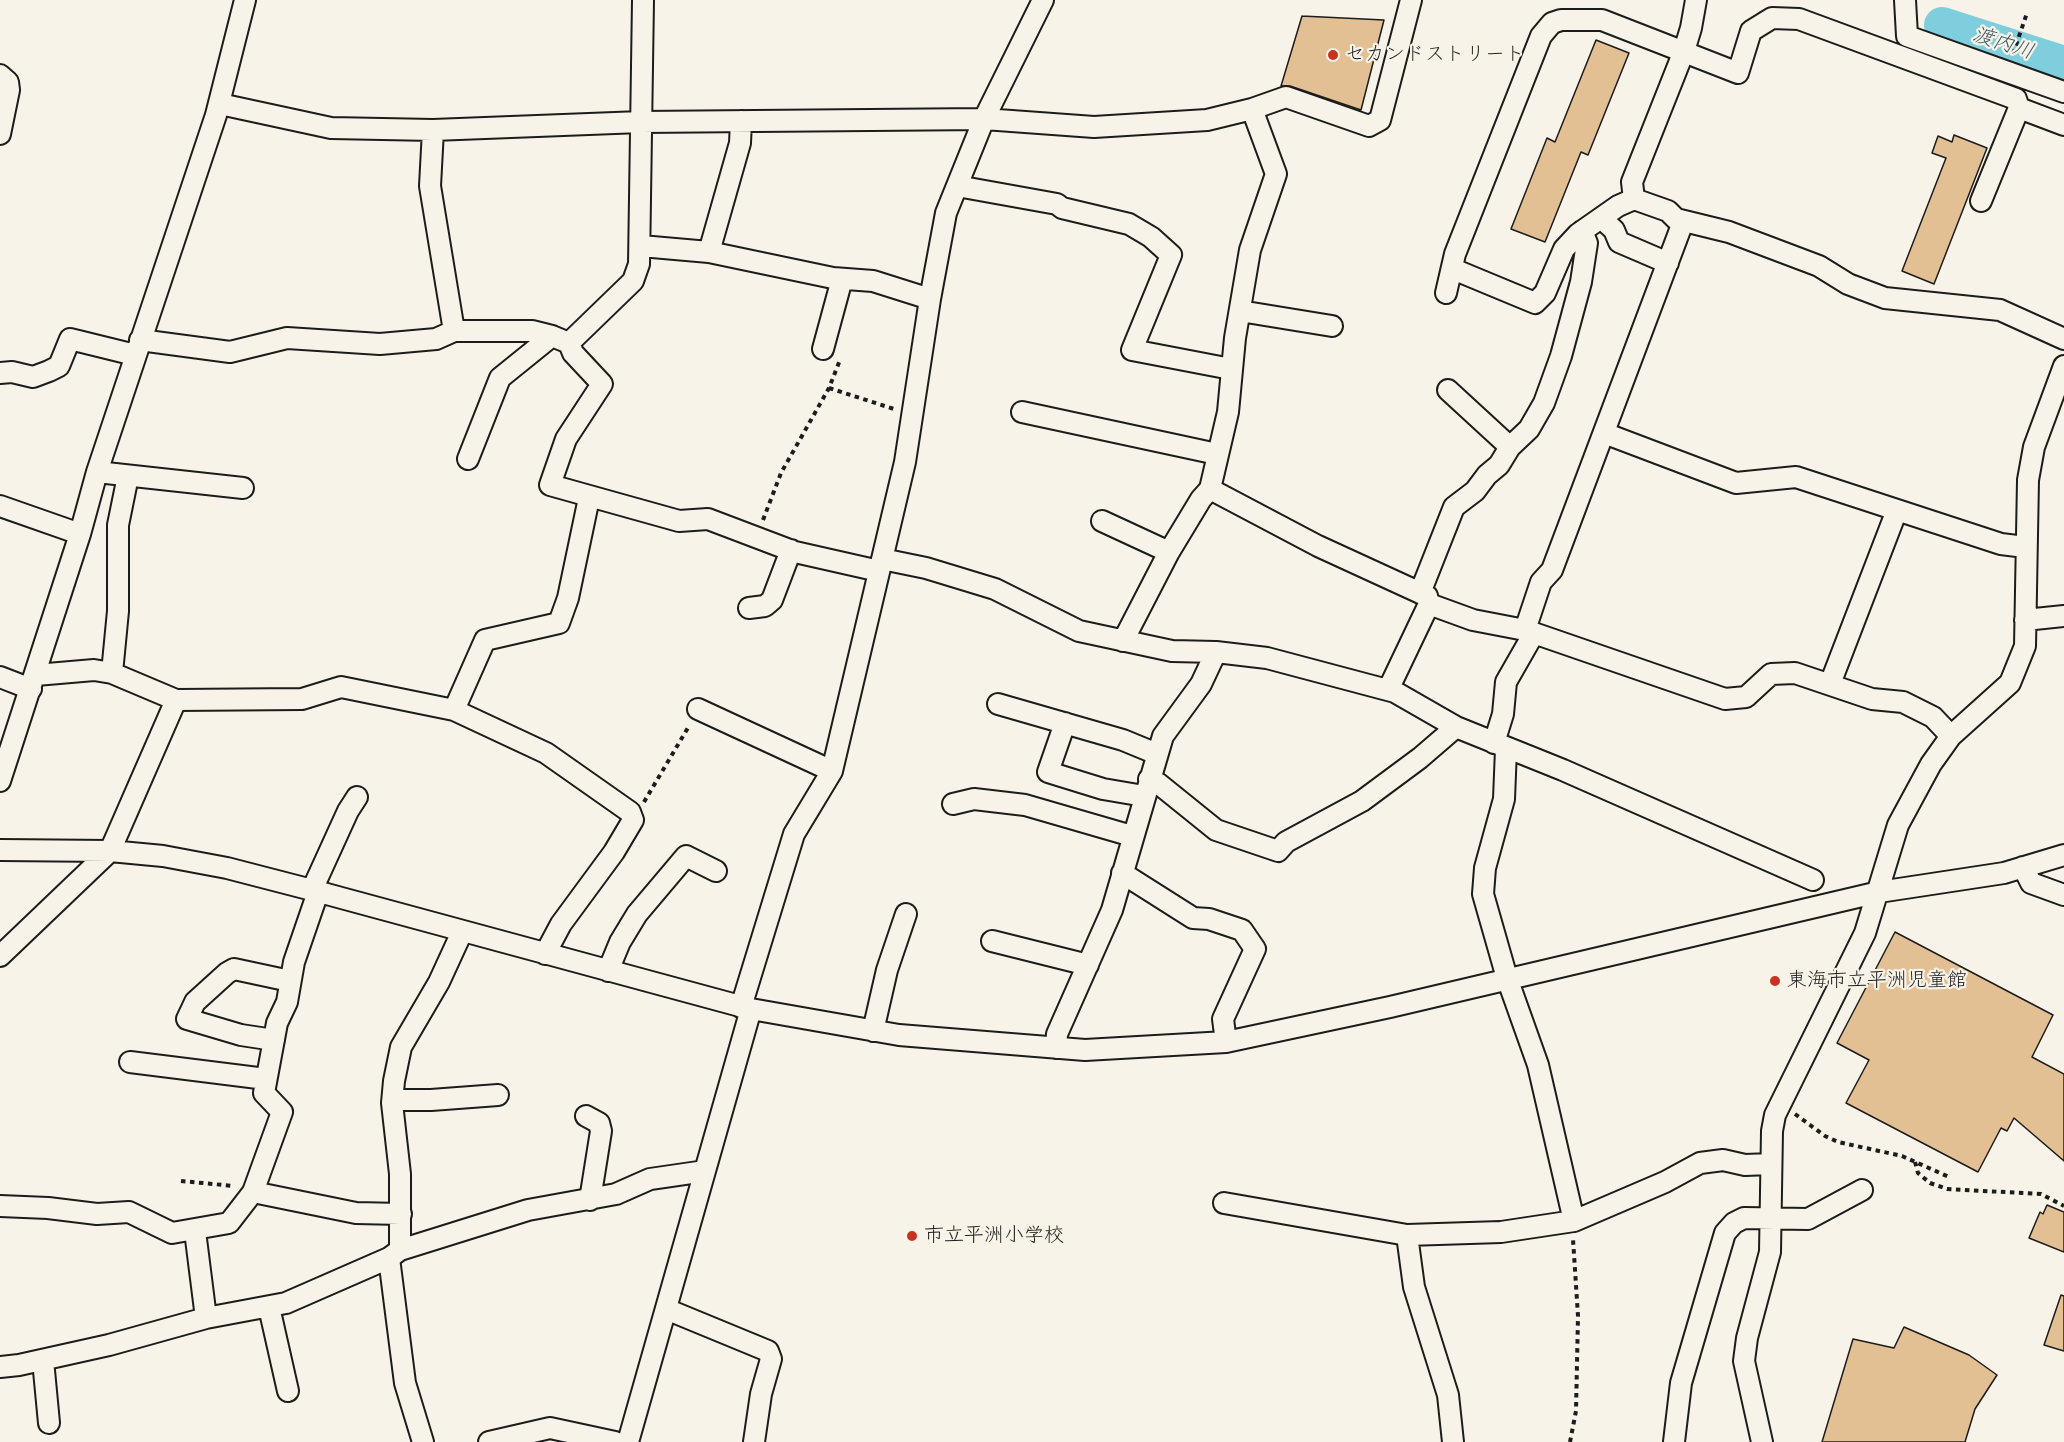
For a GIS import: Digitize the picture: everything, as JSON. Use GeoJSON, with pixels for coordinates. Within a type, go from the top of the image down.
{"type":"FeatureCollection","features":[{"type":"Feature","properties":{"kind":"street"},"geometry":{"type":"LineString","coordinates":[[2,771],[33,682],[80,534],[97,472],[219,104],[245,0]]}},
{"type":"Feature","properties":{"kind":"street"},"geometry":{"type":"LineString","coordinates":[[468,459],[500,378],[560,340],[633,280],[639,264],[641,246],[643,0]]}},
{"type":"Feature","properties":{"kind":"street"},"geometry":{"type":"LineString","coordinates":[[628,1442],[705,1171],[746,1008],[794,834],[832,771],[905,462],[930,299],[946,213],[984,119],[1043,0]]}},
{"type":"Feature","properties":{"kind":"street"},"geometry":{"type":"LineString","coordinates":[[219,104],[331,129],[433,130],[641,122],[984,119],[1094,127],[1208,120],[1252,109],[1286,96],[1369,126],[1380,120],[1411,0]]}},
{"type":"Feature","properties":{"kind":"street"},"geometry":{"type":"LineString","coordinates":[[1634,199],[1632,182],[1684,51],[1696,0]]}},
{"type":"Feature","properties":{"kind":"street"},"geometry":{"type":"LineString","coordinates":[[1905,0],[1907,36],[2064,92]]}},
{"type":"Feature","properties":{"kind":"street"},"geometry":{"type":"LineString","coordinates":[[1446,293],[1455,254],[1541,36],[1547,27],[1562,20],[1602,20],[1738,73],[1751,31],[1772,18],[1799,19],[2016,99],[2019,108],[1981,201]]}},
{"type":"Feature","properties":{"kind":"street"},"geometry":{"type":"LineString","coordinates":[[0,75],[8,81],[9,90],[0,134]]}},
{"type":"Feature","properties":{"kind":"street"},"geometry":{"type":"LineString","coordinates":[[2019,108],[2064,125]]}},
{"type":"Feature","properties":{"kind":"street"},"geometry":{"type":"LineString","coordinates":[[1123,641],[1169,552],[1210,489],[1228,412],[1231,369],[1250,250],[1276,174],[1252,109]]}},
{"type":"Feature","properties":{"kind":"street"},"geometry":{"type":"LineString","coordinates":[[709,252],[740,143],[741,121]]}},
{"type":"Feature","properties":{"kind":"street"},"geometry":{"type":"LineString","coordinates":[[433,130],[430,186],[454,331]]}},
{"type":"Feature","properties":{"kind":"street"},"geometry":{"type":"LineString","coordinates":[[957,186],[1057,204],[1062,208],[1129,224],[1151,237],[1171,255],[1132,350],[1231,369]]}},
{"type":"Feature","properties":{"kind":"street"},"geometry":{"type":"LineString","coordinates":[[1453,269],[1535,303],[1545,293],[1564,249],[1582,231],[1634,199],[1668,211],[1683,222],[1729,232],[1819,266],[1848,284],[1885,298],[1905,302],[2000,310],[2064,339]]}},
{"type":"Feature","properties":{"kind":"street"},"geometry":{"type":"LineString","coordinates":[[1601,218],[1614,230],[1619,242],[1668,263]]}},
{"type":"Feature","properties":{"kind":"street"},"geometry":{"type":"LineString","coordinates":[[1572,1221],[1538,1065],[1507,978],[1483,894],[1485,868],[1503,799],[1500,746],[1506,682],[1530,632],[1541,582],[1552,570],[1683,222]]}},
{"type":"Feature","properties":{"kind":"street"},"geometry":{"type":"LineString","coordinates":[[1388,690],[1425,599],[1442,531],[1454,507],[1460,499],[1475,491],[1487,475],[1500,465],[1510,447],[1529,429],[1544,404],[1561,356],[1581,282],[1587,243],[1582,231]]}},
{"type":"Feature","properties":{"kind":"street"},"geometry":{"type":"LineString","coordinates":[[641,246],[709,252],[842,279],[873,282],[930,299]]}},
{"type":"Feature","properties":{"kind":"street"},"geometry":{"type":"LineString","coordinates":[[823,349],[842,279]]}},
{"type":"Feature","properties":{"kind":"street"},"geometry":{"type":"LineString","coordinates":[[1240,311],[1332,326]]}},
{"type":"Feature","properties":{"kind":"street"},"geometry":{"type":"LineString","coordinates":[[0,373],[12,372],[33,377],[49,371],[59,366],[69,339],[138,348],[230,352],[287,338],[380,344],[436,339],[454,331],[532,331],[560,340],[602,384],[566,439],[550,485],[589,498],[679,521],[708,519],[791,550],[969,580],[995,589],[1079,631],[1172,651],[1216,652],[1267,658],[1388,690],[1456,727],[1563,770],[1813,880]]}},
{"type":"Feature","properties":{"kind":"street"},"geometry":{"type":"LineString","coordinates":[[1762,1442],[1744,1361],[1746,1338],[1770,1252],[1772,1131],[1778,1108],[1865,933],[1880,892],[1898,825],[1931,764],[1951,736],[2010,683],[2025,646],[2025,546],[2028,480],[2034,447],[2064,366]]}},
{"type":"Feature","properties":{"kind":"street"},"geometry":{"type":"LineString","coordinates":[[1448,390],[1510,447]]}},
{"type":"Feature","properties":{"kind":"street"},"geometry":{"type":"LineString","coordinates":[[1022,412],[1217,454]]}},
{"type":"Feature","properties":{"kind":"street"},"geometry":{"type":"LineString","coordinates":[[1604,433],[1736,483],[1796,477],[2001,544],[2025,546]]}},
{"type":"Feature","properties":{"kind":"street"},"geometry":{"type":"LineString","coordinates":[[97,472],[243,488]]}},
{"type":"Feature","properties":{"kind":"street"},"geometry":{"type":"LineString","coordinates":[[112,673],[118,611],[118,525],[128,476]]}},
{"type":"Feature","properties":{"kind":"street"},"geometry":{"type":"LineString","coordinates":[[1210,489],[1318,546],[1473,620],[1530,632],[1725,699],[1746,697],[1771,674],[1795,672],[1872,699],[1903,702],[1933,717],[1951,736]]}},
{"type":"Feature","properties":{"kind":"street"},"geometry":{"type":"LineString","coordinates":[[454,711],[485,640],[559,622],[568,598],[589,498]]}},
{"type":"Feature","properties":{"kind":"street"},"geometry":{"type":"LineString","coordinates":[[0,506],[80,534]]}},
{"type":"Feature","properties":{"kind":"street"},"geometry":{"type":"LineString","coordinates":[[1830,684],[1897,510]]}},
{"type":"Feature","properties":{"kind":"street"},"geometry":{"type":"LineString","coordinates":[[1102,521],[1169,552]]}},
{"type":"Feature","properties":{"kind":"street"},"geometry":{"type":"LineString","coordinates":[[749,608],[765,606],[771,600],[791,550]]}},
{"type":"Feature","properties":{"kind":"street"},"geometry":{"type":"LineString","coordinates":[[2025,620],[2064,616]]}},
{"type":"Feature","properties":{"kind":"street"},"geometry":{"type":"LineString","coordinates":[[1056,1048],[1057,1034],[1112,910],[1163,736],[1201,684],[1216,652]]}},
{"type":"Feature","properties":{"kind":"street"},"geometry":{"type":"LineString","coordinates":[[0,677],[33,682],[94,670],[112,673],[176,700],[302,699],[341,687],[454,711],[546,753],[630,812],[633,820],[614,852],[561,924],[545,954]]}},
{"type":"Feature","properties":{"kind":"street"},"geometry":{"type":"LineString","coordinates":[[0,956],[110,851],[176,700]]}},
{"type":"Feature","properties":{"kind":"street"},"geometry":{"type":"LineString","coordinates":[[998,704],[1123,740],[1157,754]]}},
{"type":"Feature","properties":{"kind":"street"},"geometry":{"type":"LineString","coordinates":[[698,709],[832,771]]}},
{"type":"Feature","properties":{"kind":"street"},"geometry":{"type":"LineString","coordinates":[[1065,723],[1047,772],[1103,789],[1146,788],[1159,784],[1216,830],[1278,851],[1286,842],[1362,801],[1420,758],[1456,727]]}},
{"type":"Feature","properties":{"kind":"street"},"geometry":{"type":"LineString","coordinates":[[0,1206],[48,1208],[97,1214],[129,1212],[172,1233],[195,1231],[229,1223],[253,1192],[282,1112],[264,1093],[277,1023],[287,1002],[294,962],[315,891],[348,811],[357,797]]}},
{"type":"Feature","properties":{"kind":"street"},"geometry":{"type":"LineString","coordinates":[[953,804],[974,799],[1025,805],[1132,836]]}},
{"type":"Feature","properties":{"kind":"street"},"geometry":{"type":"LineString","coordinates":[[0,850],[110,851],[163,856],[206,864],[315,891],[746,1008],[873,1031],[1085,1050],[1226,1042],[1390,1007],[1880,892],[2004,873],[2064,855]]}},
{"type":"Feature","properties":{"kind":"street"},"geometry":{"type":"LineString","coordinates":[[608,971],[620,942],[637,914],[686,856],[716,871]]}},
{"type":"Feature","properties":{"kind":"street"},"geometry":{"type":"LineString","coordinates":[[2023,867],[2031,883],[2064,895]]}},
{"type":"Feature","properties":{"kind":"street"},"geometry":{"type":"LineString","coordinates":[[1122,873],[1193,918],[1209,919],[1242,930],[1255,949],[1223,1019],[1226,1042]]}},
{"type":"Feature","properties":{"kind":"street"},"geometry":{"type":"LineString","coordinates":[[873,1031],[887,970],[906,914]]}},
{"type":"Feature","properties":{"kind":"street"},"geometry":{"type":"LineString","coordinates":[[423,1442],[405,1383],[394,1254],[401,1214],[400,1174],[393,1100],[401,1047],[439,982],[462,932]]}},
{"type":"Feature","properties":{"kind":"street"},"geometry":{"type":"LineString","coordinates":[[992,941],[1088,965]]}},
{"type":"Feature","properties":{"kind":"street"},"geometry":{"type":"LineString","coordinates":[[273,1040],[241,1035],[188,1019],[195,1002],[234,969],[290,981]]}},
{"type":"Feature","properties":{"kind":"street"},"geometry":{"type":"LineString","coordinates":[[129,1062],[266,1079]]}},
{"type":"Feature","properties":{"kind":"street"},"geometry":{"type":"LineString","coordinates":[[393,1100],[431,1100],[498,1095]]}},
{"type":"Feature","properties":{"kind":"street"},"geometry":{"type":"LineString","coordinates":[[586,1116],[599,1123],[601,1131],[591,1200]]}},
{"type":"Feature","properties":{"kind":"street"},"geometry":{"type":"LineString","coordinates":[[1224,1203],[1407,1235],[1501,1232],[1572,1221],[1665,1182],[1700,1163],[1723,1160],[1745,1165],[1771,1164]]}},
{"type":"Feature","properties":{"kind":"street"},"geometry":{"type":"LineString","coordinates":[[0,1367],[44,1360],[206,1318],[302,1298],[394,1254],[528,1210],[616,1194],[650,1179],[705,1171]]}},
{"type":"Feature","properties":{"kind":"street"},"geometry":{"type":"LineString","coordinates":[[1674,1442],[1681,1383],[1725,1233],[1734,1223],[1744,1218],[1808,1219],[1862,1190]]}},
{"type":"Feature","properties":{"kind":"street"},"geometry":{"type":"LineString","coordinates":[[253,1192],[356,1213],[401,1214]]}},
{"type":"Feature","properties":{"kind":"street"},"geometry":{"type":"LineString","coordinates":[[195,1231],[206,1318]]}},
{"type":"Feature","properties":{"kind":"street"},"geometry":{"type":"LineString","coordinates":[[1407,1235],[1413,1287],[1448,1395],[1453,1442]]}},
{"type":"Feature","properties":{"kind":"street"},"geometry":{"type":"LineString","coordinates":[[269,1306],[288,1391]]}},
{"type":"Feature","properties":{"kind":"street"},"geometry":{"type":"LineString","coordinates":[[666,1309],[768,1351],[771,1359],[761,1394],[754,1442]]}},
{"type":"Feature","properties":{"kind":"street"},"geometry":{"type":"LineString","coordinates":[[44,1360],[49,1423]]}},
{"type":"Feature","properties":{"kind":"street"},"geometry":{"type":"LineString","coordinates":[[489,1442],[550,1428],[615,1442]]}},
{"type":"Feature","properties":{"kind":"path"},"geometry":{"type":"LineString","coordinates":[[2007,72],[2027,14]]}},
{"type":"Feature","properties":{"kind":"path"},"geometry":{"type":"LineString","coordinates":[[756,538],[781,473],[829,387],[841,358]]}},
{"type":"Feature","properties":{"kind":"path"},"geometry":{"type":"LineString","coordinates":[[829,387],[912,415]]}},
{"type":"Feature","properties":{"kind":"path"},"geometry":{"type":"LineString","coordinates":[[633,820],[698,709]]}},
{"type":"Feature","properties":{"kind":"path"},"geometry":{"type":"LineString","coordinates":[[1778,1108],[1798,1115],[1825,1136],[1838,1142],[1902,1156],[1949,1177]]}},
{"type":"Feature","properties":{"kind":"path"},"geometry":{"type":"LineString","coordinates":[[1915,1161],[1918,1173],[1930,1183],[1947,1189],[2040,1194],[2064,1206]]}},
{"type":"Feature","properties":{"kind":"path"},"geometry":{"type":"LineString","coordinates":[[181,1181],[239,1187],[253,1192]]}},
{"type":"Feature","properties":{"kind":"path"},"geometry":{"type":"LineString","coordinates":[[1570,1442],[1576,1411],[1578,1316],[1572,1221]]}},
{"type":"Feature","properties":{"kind":"building","name":"セカンドストリート"},"geometry":{"type":"Polygon","coordinates":[[[1302,16],[1384,20],[1361,110],[1290,86],[1281,86],[1302,16]]]}},
{"type":"Feature","properties":{"kind":"building"},"geometry":{"type":"Polygon","coordinates":[[[1596,40],[1629,53],[1588,155],[1581,152],[1545,242],[1511,229],[1547,138],[1555,142],[1596,40]]]}},
{"type":"Feature","properties":{"kind":"building"},"geometry":{"type":"Polygon","coordinates":[[[1954,135],[1987,148],[1934,284],[1902,271],[1946,158],[1932,153],[1938,136],[1952,142],[1954,135]]]}},
{"type":"Feature","properties":{"kind":"building"},"geometry":{"type":"Polygon","coordinates":[[[1895,932],[2053,1015],[2032,1057],[2064,1074],[2064,1161],[2014,1118],[2007,1131],[2001,1128],[1978,1172],[1846,1103],[1869,1060],[1837,1043],[1895,932]]]}},
{"type":"Feature","properties":{"kind":"building"},"geometry":{"type":"Polygon","coordinates":[[[2047,1205],[2064,1212],[2064,1252],[2029,1238],[2040,1212],[2043,1214],[2047,1205]]]}},
{"type":"Feature","properties":{"kind":"building"},"geometry":{"type":"Polygon","coordinates":[[[2061,1295],[2064,1296],[2064,1351],[2044,1345],[2061,1295]]]}},
{"type":"Feature","properties":{"kind":"building"},"geometry":{"type":"Polygon","coordinates":[[[1904,1327],[1969,1355],[1997,1375],[1975,1409],[1965,1442],[1822,1442],[1853,1339],[1894,1348],[1904,1327]]]}},
{"type":"Feature","properties":{"kind":"waterway","name":"渡内川"},"geometry":{"type":"LineString","coordinates":[[1942,25],[2064,64]]}},
{"type":"Feature","properties":{"kind":"place","name":"セカンドストリート"},"geometry":{"type":"Point","coordinates":[1333,55]}},
{"type":"Feature","properties":{"kind":"place","name":"東海市立平洲児童館"},"geometry":{"type":"Point","coordinates":[1775,981]}},
{"type":"Feature","properties":{"kind":"place","name":"市立平洲小学校"},"geometry":{"type":"Point","coordinates":[912,1236]}}]}
